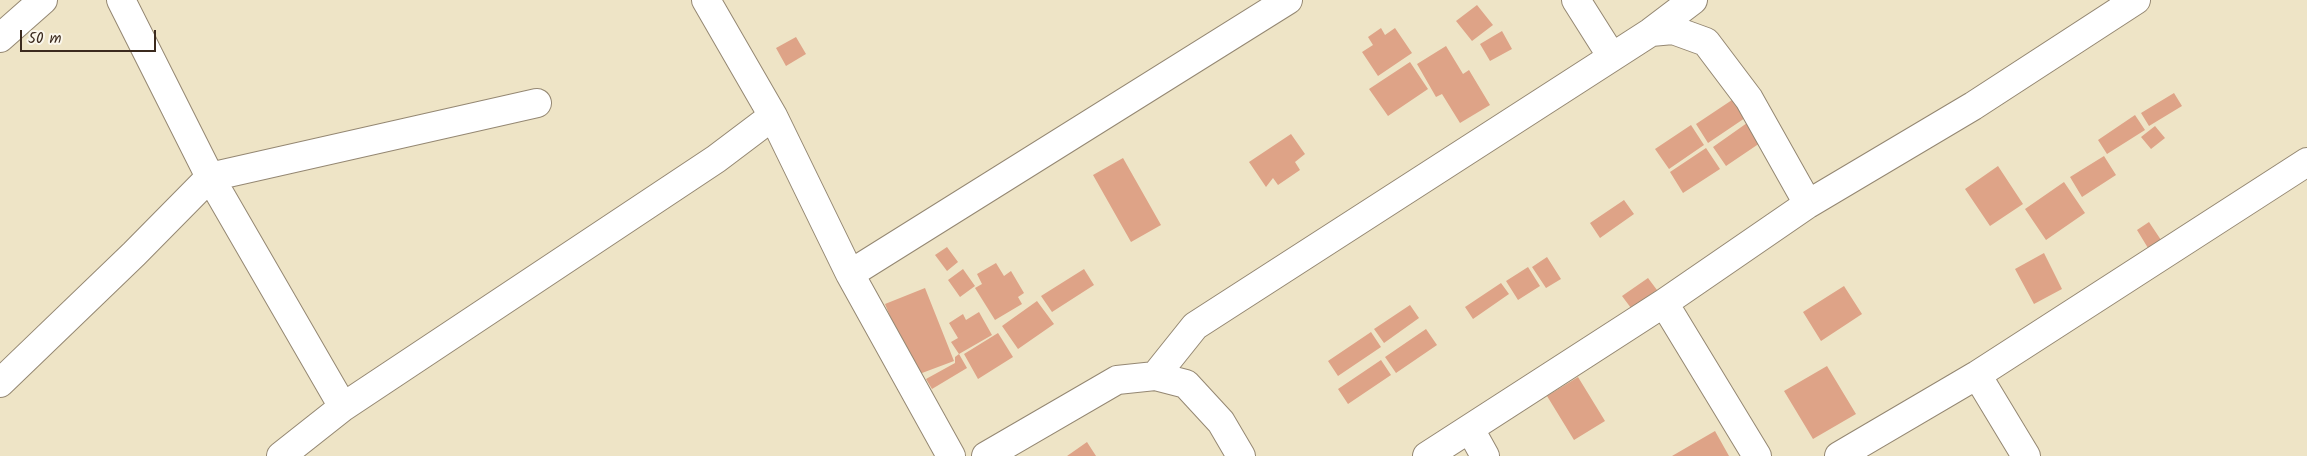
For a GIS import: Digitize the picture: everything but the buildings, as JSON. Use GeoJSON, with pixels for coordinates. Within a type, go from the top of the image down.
{"type":"FeatureCollection","features":[{"type":"Feature","properties":{"kind":"street"},"geometry":{"type":"LineString","coordinates":[[0,38],[43,0]]}},
{"type":"Feature","properties":{"kind":"street"},"geometry":{"type":"LineString","coordinates":[[121,0],[210,177],[343,407]]}},
{"type":"Feature","properties":{"kind":"street"},"geometry":{"type":"LineString","coordinates":[[706,0],[773,116],[850,274],[952,456]]}},
{"type":"Feature","properties":{"kind":"street"},"geometry":{"type":"LineString","coordinates":[[850,274],[1288,0]]}},
{"type":"Feature","properties":{"kind":"street"},"geometry":{"type":"LineString","coordinates":[[1576,0],[1612,57]]}},
{"type":"Feature","properties":{"kind":"street"},"geometry":{"type":"LineString","coordinates":[[1155,376],[1195,326],[1651,32],[1693,0]]}},
{"type":"Feature","properties":{"kind":"street"},"geometry":{"type":"LineString","coordinates":[[1427,456],[1664,303],[1808,204],[1966,111],[2136,0]]}},
{"type":"Feature","properties":{"kind":"street"},"geometry":{"type":"LineString","coordinates":[[1651,32],[1673,30],[1706,42],[1748,99],[1808,204]]}},
{"type":"Feature","properties":{"kind":"street"},"geometry":{"type":"LineString","coordinates":[[0,383],[134,254],[210,177],[536,103]]}},
{"type":"Feature","properties":{"kind":"street"},"geometry":{"type":"LineString","coordinates":[[281,456],[343,407],[716,159],[773,116]]}},
{"type":"Feature","properties":{"kind":"street"},"geometry":{"type":"LineString","coordinates":[[1839,456],[1977,375],[2307,162]]}},
{"type":"Feature","properties":{"kind":"street"},"geometry":{"type":"LineString","coordinates":[[1664,303],[1757,456]]}},
{"type":"Feature","properties":{"kind":"street"},"geometry":{"type":"LineString","coordinates":[[1977,375],[2026,456]]}},
{"type":"Feature","properties":{"kind":"street"},"geometry":{"type":"LineString","coordinates":[[986,456],[1117,380],[1155,376],[1186,384],[1221,422],[1241,456]]}},
{"type":"Feature","properties":{"kind":"street"},"geometry":{"type":"LineString","coordinates":[[1470,429],[1485,456]]}}]}
